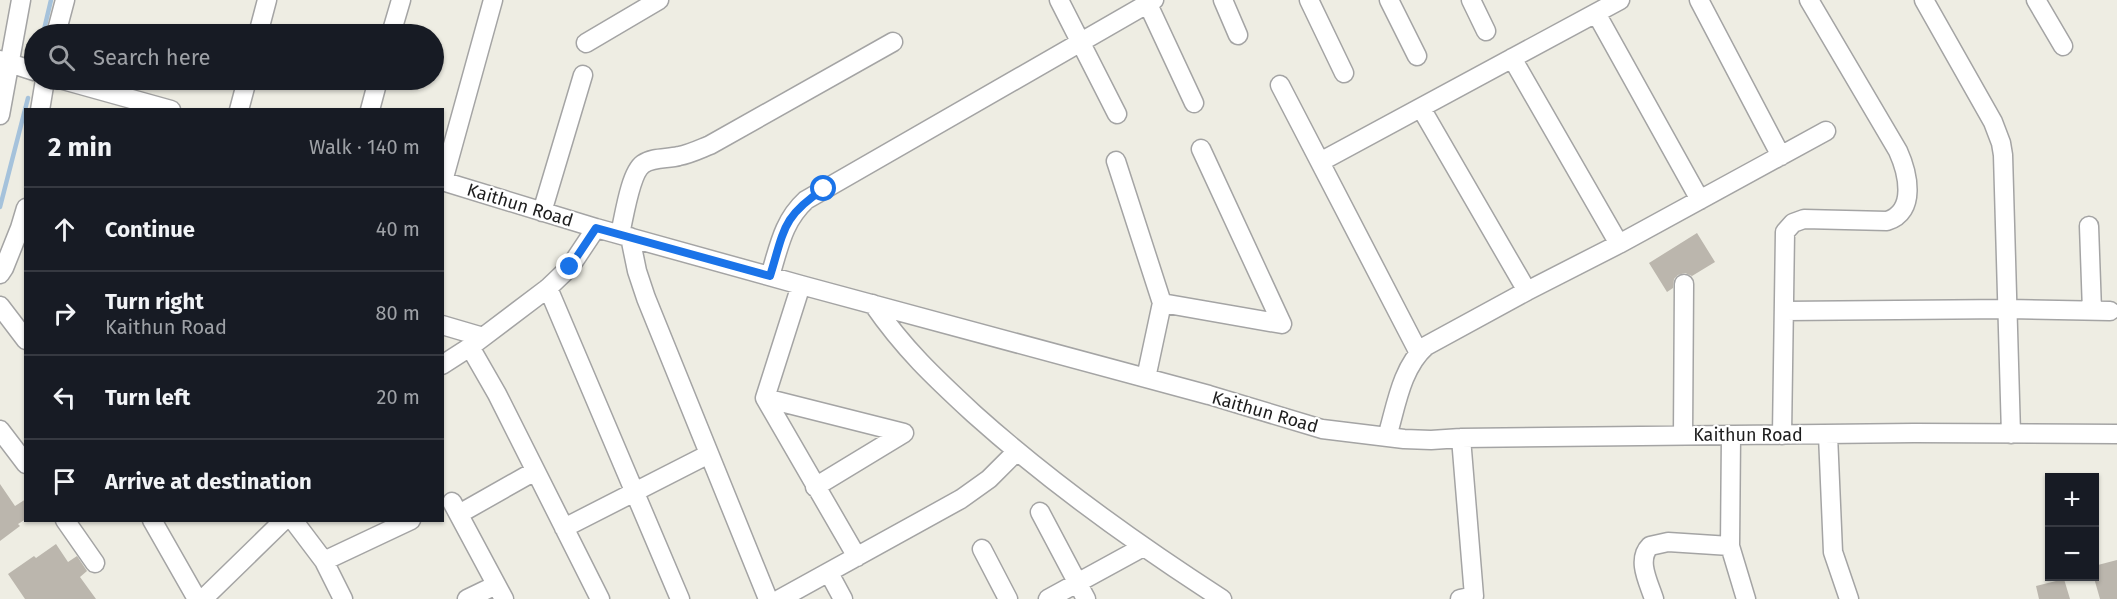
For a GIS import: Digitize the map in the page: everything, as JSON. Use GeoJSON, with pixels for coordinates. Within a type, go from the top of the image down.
{"type":"FeatureCollection","features":[{"type":"Feature","properties":{"kind":"street"},"geometry":{"type":"LineString","coordinates":[[0,114],[5,61],[21,0]]}},
{"type":"Feature","properties":{"kind":"street"},"geometry":{"type":"LineString","coordinates":[[59,24],[65,0]]}},
{"type":"Feature","properties":{"kind":"street"},"geometry":{"type":"LineString","coordinates":[[261,24],[267,0]]}},
{"type":"Feature","properties":{"kind":"street"},"geometry":{"type":"LineString","coordinates":[[394,24],[400,0]]}},
{"type":"Feature","properties":{"kind":"street"},"geometry":{"type":"LineString","coordinates":[[444,177],[493,0]]}},
{"type":"Feature","properties":{"kind":"street"},"geometry":{"type":"LineString","coordinates":[[586,43],[659,0]]}},
{"type":"Feature","properties":{"kind":"street"},"geometry":{"type":"LineString","coordinates":[[1059,0],[1118,114]]}},
{"type":"Feature","properties":{"kind":"street"},"geometry":{"type":"LineString","coordinates":[[1223,0],[1238,34]]}},
{"type":"Feature","properties":{"kind":"street"},"geometry":{"type":"LineString","coordinates":[[1309,0],[1344,73]]}},
{"type":"Feature","properties":{"kind":"street"},"geometry":{"type":"LineString","coordinates":[[1389,0],[1417,56]]}},
{"type":"Feature","properties":{"kind":"street"},"geometry":{"type":"LineString","coordinates":[[1471,0],[1486,31]]}},
{"type":"Feature","properties":{"kind":"street"},"geometry":{"type":"LineString","coordinates":[[1320,162],[1620,0]]}},
{"type":"Feature","properties":{"kind":"street"},"geometry":{"type":"LineString","coordinates":[[1699,0],[1781,156]]}},
{"type":"Feature","properties":{"kind":"street"},"geometry":{"type":"LineString","coordinates":[[1782,435],[1784,240],[1788,226],[1797,220],[1804,219],[1887,221],[1902,213],[1907,200],[1906,171],[1898,151],[1809,0]]}},
{"type":"Feature","properties":{"kind":"street"},"geometry":{"type":"LineString","coordinates":[[1924,0],[1993,122],[2001,143],[2011,434]]}},
{"type":"Feature","properties":{"kind":"street"},"geometry":{"type":"LineString","coordinates":[[2036,0],[2063,46]]}},
{"type":"Feature","properties":{"kind":"street"},"geometry":{"type":"LineString","coordinates":[[770,276],[786,225],[791,215],[806,200],[1149,1],[1194,104]]}},
{"type":"Feature","properties":{"kind":"street"},"geometry":{"type":"LineString","coordinates":[[1596,13],[1700,200]]}},
{"type":"Feature","properties":{"kind":"street"},"geometry":{"type":"LineString","coordinates":[[768,599],[646,298],[625,236],[634,179],[644,164],[656,159],[682,156],[710,145],[893,42]]}},
{"type":"Feature","properties":{"kind":"street"},"geometry":{"type":"LineString","coordinates":[[1512,58],[1619,244]]}},
{"type":"Feature","properties":{"kind":"street"},"geometry":{"type":"LineString","coordinates":[[5,61],[24,68]]}},
{"type":"Feature","properties":{"kind":"street"},"geometry":{"type":"LineString","coordinates":[[542,212],[583,75]]}},
{"type":"Feature","properties":{"kind":"street"},"geometry":{"type":"LineString","coordinates":[[1280,85],[1419,353]]}},
{"type":"Feature","properties":{"kind":"street"},"geometry":{"type":"LineString","coordinates":[[40,108],[43,90]]}},
{"type":"Feature","properties":{"kind":"street"},"geometry":{"type":"LineString","coordinates":[[99,90],[164,108]]}},
{"type":"Feature","properties":{"kind":"street"},"geometry":{"type":"LineString","coordinates":[[240,108],[244,90]]}},
{"type":"Feature","properties":{"kind":"street"},"geometry":{"type":"LineString","coordinates":[[371,108],[375,90]]}},
{"type":"Feature","properties":{"kind":"street"},"geometry":{"type":"LineString","coordinates":[[1421,108],[1527,291]]}},
{"type":"Feature","properties":{"kind":"street"},"geometry":{"type":"LineString","coordinates":[[1387,437],[1406,375],[1419,353],[1434,341],[1619,244],[1826,131]]}},
{"type":"Feature","properties":{"kind":"street"},"geometry":{"type":"LineString","coordinates":[[1162,303],[1282,324],[1201,149]]}},
{"type":"Feature","properties":{"kind":"street"},"geometry":{"type":"LineString","coordinates":[[1116,161],[1162,303],[1146,378]]}},
{"type":"Feature","properties":{"kind":"street","name":"Kaithun Road"},"geometry":{"type":"LineString","coordinates":[[444,181],[596,228],[1146,378],[1322,429],[1431,440],[1731,435],[2117,434]]}},
{"type":"Feature","properties":{"kind":"street"},"geometry":{"type":"LineString","coordinates":[[0,274],[24,215]]}},
{"type":"Feature","properties":{"kind":"street"},"geometry":{"type":"LineString","coordinates":[[1785,311],[2008,309],[2101,311],[2089,226]]}},
{"type":"Feature","properties":{"kind":"street"},"geometry":{"type":"LineString","coordinates":[[444,364],[548,288],[570,267],[596,228]]}},
{"type":"Feature","properties":{"kind":"street"},"geometry":{"type":"LineString","coordinates":[[1683,436],[1684,284]]}},
{"type":"Feature","properties":{"kind":"street"},"geometry":{"type":"LineString","coordinates":[[801,285],[765,398],[856,557]]}},
{"type":"Feature","properties":{"kind":"street"},"geometry":{"type":"LineString","coordinates":[[548,288],[680,599]]}},
{"type":"Feature","properties":{"kind":"street"},"geometry":{"type":"LineString","coordinates":[[873,304],[891,330],[919,362],[1017,451],[1079,501],[1222,599]]}},
{"type":"Feature","properties":{"kind":"street"},"geometry":{"type":"LineString","coordinates":[[0,306],[24,337]]}},
{"type":"Feature","properties":{"kind":"street"},"geometry":{"type":"LineString","coordinates":[[444,326],[476,342],[497,394],[600,599]]}},
{"type":"Feature","properties":{"kind":"street"},"geometry":{"type":"LineString","coordinates":[[765,398],[904,433],[815,487]]}},
{"type":"Feature","properties":{"kind":"street"},"geometry":{"type":"LineString","coordinates":[[0,430],[24,461]]}},
{"type":"Feature","properties":{"kind":"street"},"geometry":{"type":"LineString","coordinates":[[1731,435],[1730,546],[1746,599]]}},
{"type":"Feature","properties":{"kind":"street"},"geometry":{"type":"LineString","coordinates":[[1828,435],[1833,552],[1849,599]]}},
{"type":"Feature","properties":{"kind":"street"},"geometry":{"type":"LineString","coordinates":[[1461,438],[1469,598]]}},
{"type":"Feature","properties":{"kind":"street"},"geometry":{"type":"LineString","coordinates":[[780,599],[961,499],[989,479],[1017,451]]}},
{"type":"Feature","properties":{"kind":"street"},"geometry":{"type":"LineString","coordinates":[[564,528],[709,454]]}},
{"type":"Feature","properties":{"kind":"street"},"geometry":{"type":"LineString","coordinates":[[467,599],[500,592],[449,502],[535,471]]}},
{"type":"Feature","properties":{"kind":"street"},"geometry":{"type":"LineString","coordinates":[[1040,512],[1082,591]]}},
{"type":"Feature","properties":{"kind":"street"},"geometry":{"type":"LineString","coordinates":[[66,522],[95,563]]}},
{"type":"Feature","properties":{"kind":"street"},"geometry":{"type":"LineString","coordinates":[[153,522],[197,599]]}},
{"type":"Feature","properties":{"kind":"street"},"geometry":{"type":"LineString","coordinates":[[203,599],[282,522]]}},
{"type":"Feature","properties":{"kind":"street"},"geometry":{"type":"LineString","coordinates":[[295,522],[324,561],[343,599]]}},
{"type":"Feature","properties":{"kind":"street"},"geometry":{"type":"LineString","coordinates":[[324,561],[407,522]]}},
{"type":"Feature","properties":{"kind":"street"},"geometry":{"type":"LineString","coordinates":[[1654,599],[1643,557],[1650,546],[1668,542],[1730,546]]}},
{"type":"Feature","properties":{"kind":"street"},"geometry":{"type":"LineString","coordinates":[[1048,599],[1082,591],[1143,547]]}},
{"type":"Feature","properties":{"kind":"street"},"geometry":{"type":"LineString","coordinates":[[982,549],[1008,599]]}},
{"type":"Feature","properties":{"kind":"street"},"geometry":{"type":"LineString","coordinates":[[828,573],[843,599]]}},
{"type":"Feature","properties":{"kind":"building"},"geometry":{"type":"Polygon","coordinates":[[[1697,233],[1715,262],[1692,276],[1685,273],[1678,275],[1674,279],[1673,288],[1667,292],[1649,263],[1697,233]]]}},
{"type":"Feature","properties":{"kind":"building"},"geometry":{"type":"Polygon","coordinates":[[[0,484],[15,506],[24,500],[24,520],[0,541],[0,484]]]}},
{"type":"Feature","properties":{"kind":"building"},"geometry":{"type":"Polygon","coordinates":[[[56,544],[68,562],[77,556],[87,571],[80,577],[96,599],[25,599],[8,574],[56,544]]]}},
{"type":"Feature","properties":{"kind":"building"},"geometry":{"type":"Polygon","coordinates":[[[2117,560],[2117,599],[2100,599],[2095,581],[2099,581],[2099,565],[2117,560]]]}},
{"type":"Feature","properties":{"kind":"building"},"geometry":{"type":"Polygon","coordinates":[[[2065,581],[2070,599],[2039,599],[2036,586],[2065,581]]]}},
{"type":"Feature","properties":{"kind":"waterway"},"geometry":{"type":"LineString","coordinates":[[45,24],[51,0]]}},
{"type":"Feature","properties":{"kind":"waterway"},"geometry":{"type":"LineString","coordinates":[[25,108],[28,98]]}},
{"type":"Feature","properties":{"kind":"waterway"},"geometry":{"type":"LineString","coordinates":[[0,207],[24,114]]}},
{"type":"Feature","properties":{"kind":"route"},"geometry":{"type":"LineString","coordinates":[[570,267],[596,228],[770,276],[791,215],[806,200],[824,189]]}}]}
